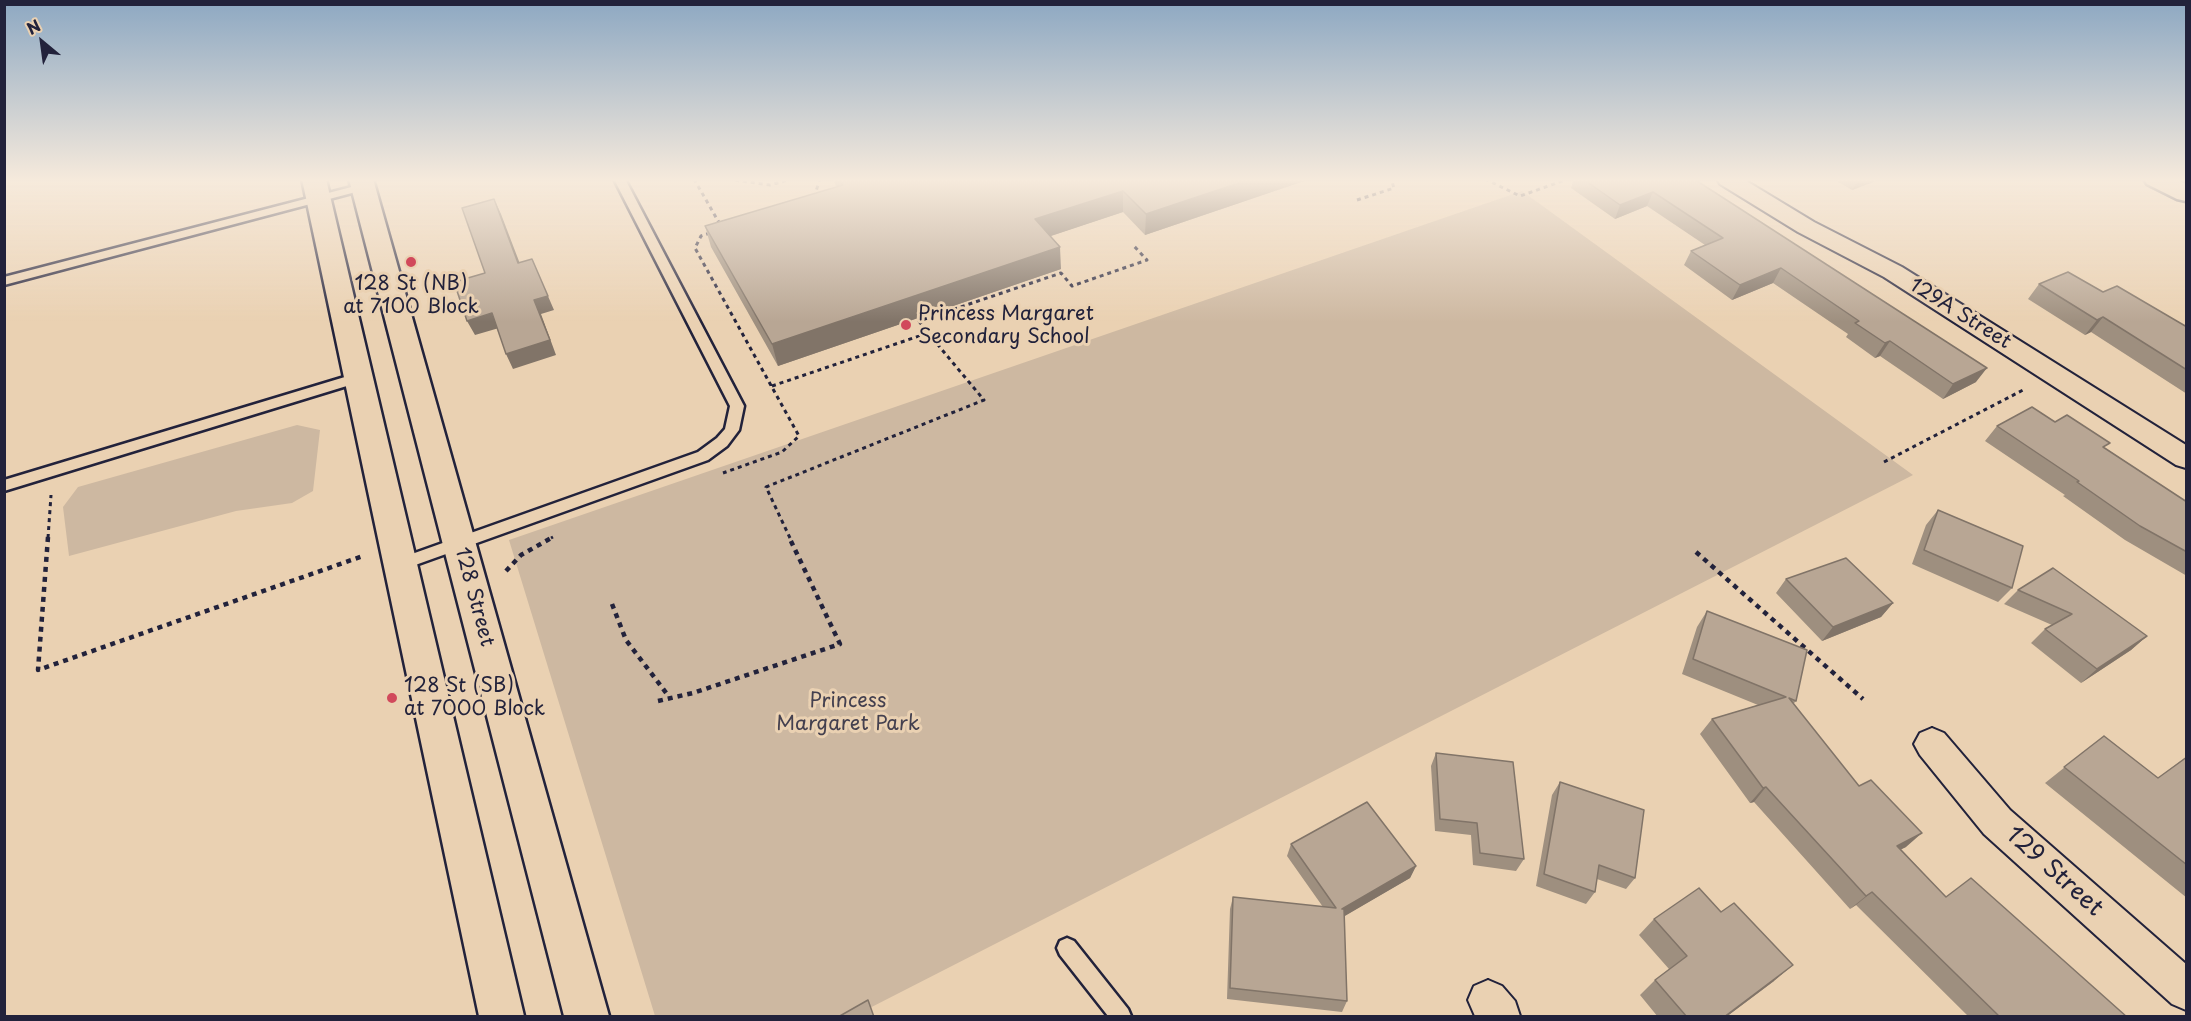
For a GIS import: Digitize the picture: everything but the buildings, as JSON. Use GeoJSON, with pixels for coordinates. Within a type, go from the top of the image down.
{"type":"FeatureCollection","features":[{"type":"Feature","properties":{"kind":"main road"},"geometry":{"type":"LineString","coordinates":[[325,227],[502,1017]]}},
{"type":"Feature","properties":{"kind":"main road","name":"128 Street"},"geometry":{"type":"LineString","coordinates":[[374,227],[587,1017]]}},
{"type":"Feature","properties":{"kind":"street","name":"129A Street"},"geometry":{"type":"LineString","coordinates":[[1805,227],[1893,272],[2187,458]]}},
{"type":"Feature","properties":{"kind":"street","name":"129 Street"},"geometry":{"type":"LineString","coordinates":[[1932,744],[1997,822],[2187,990]]}},
{"type":"Feature","properties":{"kind":"lane"},"geometry":{"type":"LineString","coordinates":[[4,281],[187,227]]}},
{"type":"Feature","properties":{"kind":"lane"},"geometry":{"type":"LineString","coordinates":[[400,564],[703,456],[722,442],[732,430],[737,406],[644,227]]}},
{"type":"Feature","properties":{"kind":"lane"},"geometry":{"type":"LineString","coordinates":[[4,486],[358,378]]}},
{"type":"Feature","properties":{"kind":"lane"},"geometry":{"type":"LineString","coordinates":[[1067,948],[1120,1017]]}},
{"type":"Feature","properties":{"kind":"path"},"geometry":{"type":"LineString","coordinates":[[658,701],[693,693],[840,644],[766,487],[984,400],[919,321],[1061,273],[1072,286],[1147,260],[1133,245]]}},
{"type":"Feature","properties":{"kind":"path"},"geometry":{"type":"LineString","coordinates":[[772,386],[928,333]]}},
{"type":"Feature","properties":{"kind":"path"},"geometry":{"type":"LineString","coordinates":[[1884,462],[2028,388]]}},
{"type":"Feature","properties":{"kind":"path"},"geometry":{"type":"LineString","coordinates":[[51,492],[38,670],[364,556]]}},
{"type":"Feature","properties":{"kind":"path"},"geometry":{"type":"LineString","coordinates":[[1696,552],[1863,699]]}},
{"type":"Feature","properties":{"kind":"path"},"geometry":{"type":"LineString","coordinates":[[612,604],[626,640],[670,698]]}},
{"type":"Feature","properties":{"kind":"green space","name":"Princess Margaret Park"},"geometry":{"type":"Polygon","coordinates":[[[1419,227],[1571,227],[1913,475],[854,1016],[655,1016],[509,540],[1419,227]]]}},
{"type":"Feature","properties":{"kind":"green space"},"geometry":{"type":"Polygon","coordinates":[[[297,425],[320,430],[313,491],[292,503],[236,511],[69,556],[63,507],[78,487],[297,425]]]}},
{"type":"Feature","properties":{"kind":"place","name":"128 St (NB) at 7100 Block"},"geometry":{"type":"Point","coordinates":[411,262]}},
{"type":"Feature","properties":{"kind":"place","name":"Princess Margaret Secondary School"},"geometry":{"type":"Point","coordinates":[906,325]}},
{"type":"Feature","properties":{"kind":"place","name":"128 St (SB) at 7000 Block"},"geometry":{"type":"Point","coordinates":[392,698]}}]}
